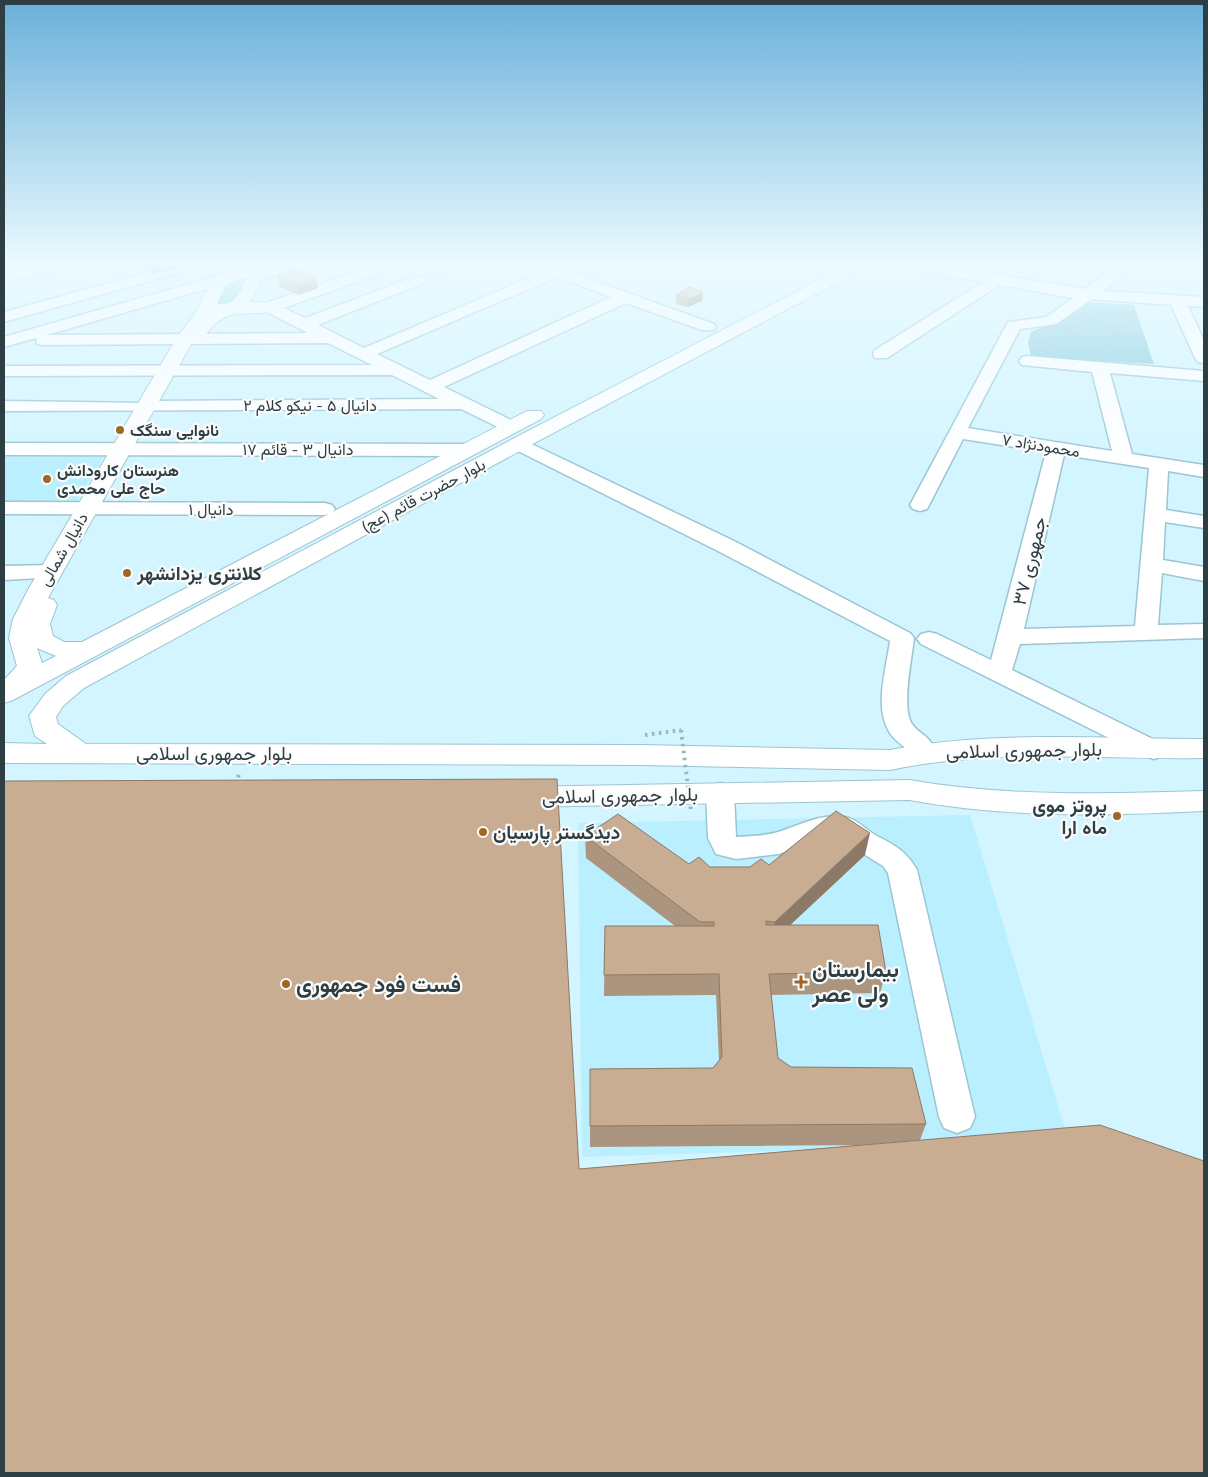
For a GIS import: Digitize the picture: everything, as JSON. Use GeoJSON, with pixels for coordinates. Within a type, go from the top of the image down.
{"type":"FeatureCollection","features":[{"type":"Feature","properties":{"kind":"main road","name":"دانیال شمالی"},"geometry":{"type":"LineString","coordinates":[[5,693],[25,676],[30,666],[21,638],[25,619],[37,608],[51,587],[92,508],[193,332]]}},
{"type":"Feature","properties":{"kind":"main road","name":"دانیال شمالی"},"geometry":{"type":"LineString","coordinates":[[190,339],[196,332]]}},
{"type":"Feature","properties":{"kind":"main road","name":"بلوار حضرت قائم (عج)"},"geometry":{"type":"LineString","coordinates":[[80,752],[45,729],[42,716],[54,700],[75,682],[520,436],[700,332]]}},
{"type":"Feature","properties":{"kind":"main road","name":"بلوار حضرت قائم (عج)"},"geometry":{"type":"LineString","coordinates":[[5,693],[464,450],[520,436],[727,332]]}},
{"type":"Feature","properties":{"kind":"main road","name":"دانیال شمالی"},"geometry":{"type":"LineString","coordinates":[[88,649],[64,651],[51,648],[41,639],[37,608],[50,572],[92,508]]}},
{"type":"Feature","properties":{"kind":"main road","name":"بلوار جمهوری اسلامی"},"geometry":{"type":"LineString","coordinates":[[4,753],[642,755],[890,760],[924,752],[974,748],[1204,749]]}},
{"type":"Feature","properties":{"kind":"main road"},"geometry":{"type":"LineString","coordinates":[[890,760],[1204,764]]}},
{"type":"Feature","properties":{"kind":"main road"},"geometry":{"type":"LineString","coordinates":[[909,790],[1204,784]]}},
{"type":"Feature","properties":{"kind":"main road","name":"بلوار جمهوری اسلامی"},"geometry":{"type":"LineString","coordinates":[[495,797],[909,790],[948,798],[988,802],[1204,800]]}},
{"type":"Feature","properties":{"kind":"street"},"geometry":{"type":"LineString","coordinates":[[4,342],[41,332]]}},
{"type":"Feature","properties":{"kind":"street"},"geometry":{"type":"LineString","coordinates":[[319,332],[464,404],[520,436],[902,638],[894,714],[903,731],[920,744],[924,752]]}},
{"type":"Feature","properties":{"kind":"street"},"geometry":{"type":"LineString","coordinates":[[363,354],[415,332]]}},
{"type":"Feature","properties":{"kind":"street"},"geometry":{"type":"LineString","coordinates":[[430,387],[548,332]]}},
{"type":"Feature","properties":{"kind":"street"},"geometry":{"type":"LineString","coordinates":[[881,354],[916,332]]}},
{"type":"Feature","properties":{"kind":"street"},"geometry":{"type":"LineString","coordinates":[[920,505],[1010,332]]}},
{"type":"Feature","properties":{"kind":"street"},"geometry":{"type":"LineString","coordinates":[[1192,332],[1204,358]]}},
{"type":"Feature","properties":{"kind":"street"},"geometry":{"type":"LineString","coordinates":[[20,338],[39,340],[330,338]]}},
{"type":"Feature","properties":{"kind":"street"},"geometry":{"type":"LineString","coordinates":[[1028,361],[1204,376]]}},
{"type":"Feature","properties":{"kind":"street"},"geometry":{"type":"LineString","coordinates":[[1100,368],[1124,459]]}},
{"type":"Feature","properties":{"kind":"street"},"geometry":{"type":"LineString","coordinates":[[4,371],[395,370]]}},
{"type":"Feature","properties":{"kind":"street","name":"دانیال ۵ - نیکو کلام ۲"},"geometry":{"type":"LineString","coordinates":[[4,406],[464,404]]}},
{"type":"Feature","properties":{"kind":"street","name":"محمودنژاد ۷"},"geometry":{"type":"LineString","coordinates":[[955,435],[970,434],[1204,471]]}},
{"type":"Feature","properties":{"kind":"street","name":"جمهوری ۳۷"},"geometry":{"type":"LineString","coordinates":[[999,673],[1010,637],[1056,448]]}},
{"type":"Feature","properties":{"kind":"street","name":"دانیال ۳ - قائم ۱۷"},"geometry":{"type":"LineString","coordinates":[[4,449],[464,450]]}},
{"type":"Feature","properties":{"kind":"street"},"geometry":{"type":"LineString","coordinates":[[1146,632],[1159,464]]}},
{"type":"Feature","properties":{"kind":"street","name":"دانیال ۱"},"geometry":{"type":"LineString","coordinates":[[4,508],[325,509]]}},
{"type":"Feature","properties":{"kind":"street"},"geometry":{"type":"LineString","coordinates":[[1155,514],[1204,522]]}},
{"type":"Feature","properties":{"kind":"street"},"geometry":{"type":"LineString","coordinates":[[1151,564],[1204,574]]}},
{"type":"Feature","properties":{"kind":"street"},"geometry":{"type":"LineString","coordinates":[[4,573],[50,572]]}},
{"type":"Feature","properties":{"kind":"street"},"geometry":{"type":"LineString","coordinates":[[1010,637],[1204,631]]}},
{"type":"Feature","properties":{"kind":"street"},"geometry":{"type":"LineString","coordinates":[[929,639],[1154,750]]}},
{"type":"Feature","properties":{"kind":"street"},"geometry":{"type":"LineString","coordinates":[[720,793],[722,838],[726,846],[736,848],[779,843],[818,828],[844,827],[861,840],[893,858],[902,870],[957,1117]]}},
{"type":"Feature","properties":{"kind":"path"},"geometry":{"type":"LineString","coordinates":[[1028,361],[1028,354],[1050,332]]}},
{"type":"Feature","properties":{"kind":"path"},"geometry":{"type":"LineString","coordinates":[[1070,332],[1100,368]]}},
{"type":"Feature","properties":{"kind":"path"},"geometry":{"type":"LineString","coordinates":[[1114,332],[1116,334],[1141,336]]}},
{"type":"Feature","properties":{"kind":"path"},"geometry":{"type":"LineString","coordinates":[[1140,332],[1150,363],[1140,362]]}},
{"type":"Feature","properties":{"kind":"path"},"geometry":{"type":"LineString","coordinates":[[1079,350],[1087,351],[1111,346],[1117,340],[1116,334]]}},
{"type":"Feature","properties":{"kind":"path"},"geometry":{"type":"LineString","coordinates":[[1041,342],[1063,348]]}},
{"type":"Feature","properties":{"kind":"path"},"geometry":{"type":"LineString","coordinates":[[642,735],[681,730],[691,811]]}},
{"type":"Feature","properties":{"kind":"path"},"geometry":{"type":"LineString","coordinates":[[234,792],[246,754]]}},
{"type":"Feature","properties":{"kind":"shaded area"},"geometry":{"type":"Polygon","coordinates":[[[1031,332],[1143,332],[1154,364],[1031,357],[1028,342],[1031,332]]]}},
{"type":"Feature","properties":{"kind":"shaded area","name":"هنرستان کارودانش حاج علی محمدی"},"geometry":{"type":"Polygon","coordinates":[[[104,456],[77,501],[4,501],[4,457],[104,456]]]}},
{"type":"Feature","properties":{"kind":"shaded area","name":"بیمارستان ولی عصر"},"geometry":{"type":"Polygon","coordinates":[[[970,815],[1069,1142],[582,1157],[578,823],[970,815]]]}},
{"type":"Feature","properties":{"kind":"building","name":"فست فود جمهوری"},"geometry":{"type":"Polygon","coordinates":[[[557,779],[579,1169],[1100,1125],[1204,1161],[1204,1473],[4,1473],[4,781],[557,779]]]}},
{"type":"Feature","properties":{"kind":"building","name":"بیمارستان ولی عصر"},"geometry":{"type":"Polygon","coordinates":[[[836,811],[870,833],[775,922],[766,921],[766,925],[878,925],[886,972],[769,974],[778,1058],[791,1067],[912,1068],[926,1124],[590,1126],[590,1069],[713,1068],[722,1057],[719,974],[604,975],[605,926],[714,926],[714,922],[700,922],[585,836],[618,814],[689,864],[699,857],[710,867],[750,867],[761,859],[769,865],[836,811]]]}},
{"type":"Feature","properties":{"kind":"place","name":"نانوایی سنگک"},"geometry":{"type":"Point","coordinates":[120,430]}},
{"type":"Feature","properties":{"kind":"place","name":"هنرستان کارودانش حاج علی محمدی"},"geometry":{"type":"Point","coordinates":[47,479]}},
{"type":"Feature","properties":{"kind":"place","name":"کلانتری یزدانشهر"},"geometry":{"type":"Point","coordinates":[127,573]}},
{"type":"Feature","properties":{"kind":"place","name":"پروتز موی ماه ارا"},"geometry":{"type":"Point","coordinates":[1117,816]}},
{"type":"Feature","properties":{"kind":"place","name":"دیدگستر پارسیان"},"geometry":{"type":"Point","coordinates":[483,832]}},
{"type":"Feature","properties":{"kind":"place","name":"بیمارستان ولی عصر"},"geometry":{"type":"Point","coordinates":[801,982]}},
{"type":"Feature","properties":{"kind":"place","name":"فست فود جمهوری"},"geometry":{"type":"Point","coordinates":[286,984]}}]}
